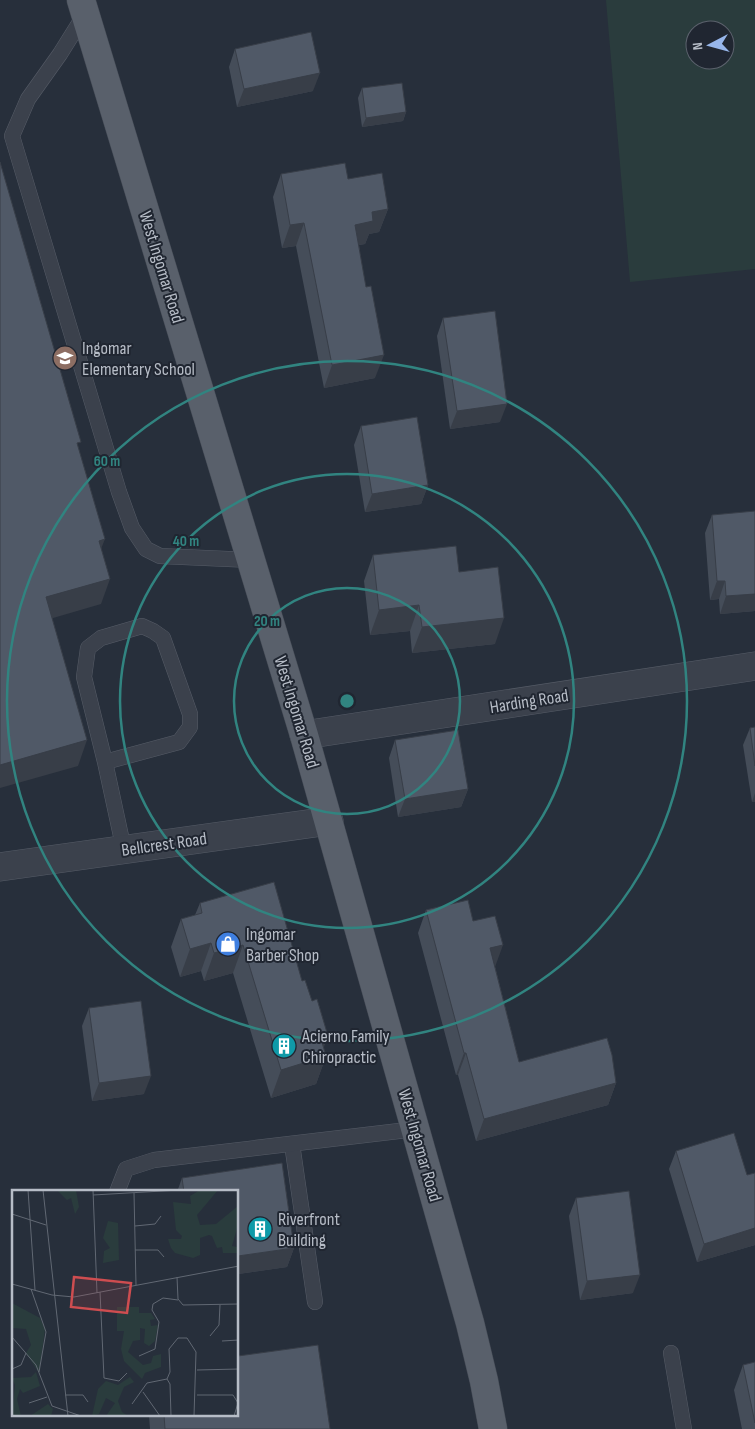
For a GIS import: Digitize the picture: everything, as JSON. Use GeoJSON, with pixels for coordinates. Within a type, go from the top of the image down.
{"type":"FeatureCollection","features":[{"type":"Feature","properties":{"kind":"main road","name":"West Ingomar Road"},"geometry":{"type":"LineString","coordinates":[[83,7],[329,821],[470,1323],[493,1429]]}},
{"type":"Feature","properties":{"kind":"street","name":"Harding Road"},"geometry":{"type":"LineString","coordinates":[[304,735],[755,666]]}},
{"type":"Feature","properties":{"kind":"street","name":"Bellcrest Road"},"geometry":{"type":"LineString","coordinates":[[0,867],[329,821]]}},
{"type":"Feature","properties":{"kind":"lane"},"geometry":{"type":"LineString","coordinates":[[83,7],[60,54],[28,98],[12,136],[119,492],[132,528],[146,548],[160,556],[251,560]]}},
{"type":"Feature","properties":{"kind":"lane"},"geometry":{"type":"LineString","coordinates":[[105,762],[179,742],[190,727],[190,714],[163,638],[142,626],[101,638],[88,648],[84,677],[124,850]]}},
{"type":"Feature","properties":{"kind":"lane"},"geometry":{"type":"LineString","coordinates":[[118,1190],[126,1169],[154,1160],[416,1129]]}},
{"type":"Feature","properties":{"kind":"lane"},"geometry":{"type":"LineString","coordinates":[[292,1144],[315,1302]]}},
{"type":"Feature","properties":{"kind":"lane"},"geometry":{"type":"LineString","coordinates":[[671,1353],[684,1429]]}},
{"type":"Feature","properties":{"kind":"shaded area"},"geometry":{"type":"Polygon","coordinates":[[[606,0],[755,0],[755,269],[630,282],[606,0]]]}},
{"type":"Feature","properties":{"kind":"building"},"geometry":{"type":"Polygon","coordinates":[[[311,32],[320,73],[244,89],[235,49],[311,32]]]}},
{"type":"Feature","properties":{"kind":"building"},"geometry":{"type":"Polygon","coordinates":[[[402,83],[406,112],[366,118],[362,88],[402,83]]]}},
{"type":"Feature","properties":{"kind":"building"},"geometry":{"type":"Polygon","coordinates":[[[0,162],[81,442],[77,443],[105,539],[99,541],[110,579],[46,597],[87,740],[0,765],[0,162]]]}},
{"type":"Feature","properties":{"kind":"building"},"geometry":{"type":"Polygon","coordinates":[[[345,163],[348,179],[382,173],[388,209],[372,212],[373,221],[355,225],[366,287],[371,286],[384,355],[332,365],[304,223],[290,225],[281,174],[345,163]]]}},
{"type":"Feature","properties":{"kind":"building"},"geometry":{"type":"Polygon","coordinates":[[[495,311],[507,404],[457,411],[443,318],[495,311]]]}},
{"type":"Feature","properties":{"kind":"building"},"geometry":{"type":"Polygon","coordinates":[[[417,417],[428,485],[372,494],[361,426],[417,417]]]}},
{"type":"Feature","properties":{"kind":"building"},"geometry":{"type":"Polygon","coordinates":[[[755,511],[755,594],[726,596],[725,581],[717,581],[712,515],[755,511]]]}},
{"type":"Feature","properties":{"kind":"building"},"geometry":{"type":"Polygon","coordinates":[[[456,546],[459,572],[498,567],[504,618],[422,627],[419,605],[379,610],[373,555],[456,546]]]}},
{"type":"Feature","properties":{"kind":"building"},"geometry":{"type":"Polygon","coordinates":[[[755,727],[755,766],[750,728],[755,727]]]}},
{"type":"Feature","properties":{"kind":"building"},"geometry":{"type":"Polygon","coordinates":[[[458,730],[468,789],[405,799],[395,740],[458,730]]]}},
{"type":"Feature","properties":{"kind":"building"},"geometry":{"type":"Polygon","coordinates":[[[274,882],[302,981],[305,980],[312,1001],[317,999],[328,1036],[321,1039],[326,1056],[281,1070],[243,945],[214,953],[211,943],[190,949],[181,919],[202,913],[200,903],[274,882]]]}},
{"type":"Feature","properties":{"kind":"building"},"geometry":{"type":"Polygon","coordinates":[[[468,900],[473,921],[495,916],[503,945],[490,948],[519,1062],[607,1038],[612,1055],[616,1083],[484,1119],[466,1053],[464,1053],[426,910],[468,900]]]}},
{"type":"Feature","properties":{"kind":"building"},"geometry":{"type":"Polygon","coordinates":[[[141,1001],[151,1076],[99,1083],[89,1008],[141,1001]]]}},
{"type":"Feature","properties":{"kind":"building"},"geometry":{"type":"Polygon","coordinates":[[[734,1133],[747,1175],[755,1173],[755,1228],[704,1244],[676,1151],[734,1133]]]}},
{"type":"Feature","properties":{"kind":"building"},"geometry":{"type":"Polygon","coordinates":[[[282,1163],[294,1248],[239,1256],[239,1190],[184,1190],[182,1178],[282,1163]]]}},
{"type":"Feature","properties":{"kind":"building"},"geometry":{"type":"Polygon","coordinates":[[[629,1191],[640,1275],[587,1281],[576,1198],[629,1191]]]}},
{"type":"Feature","properties":{"kind":"building"},"geometry":{"type":"Polygon","coordinates":[[[318,1345],[330,1429],[165,1429],[164,1416],[239,1416],[239,1356],[318,1345]]]}},
{"type":"Feature","properties":{"kind":"building"},"geometry":{"type":"Polygon","coordinates":[[[755,1362],[755,1423],[743,1365],[755,1362]]]}},
{"type":"Feature","properties":{"kind":"place","name":"Ingomar Elementary School"},"geometry":{"type":"Point","coordinates":[65,358]}},
{"type":"Feature","properties":{"kind":"place","name":"Ingomar Barber Shop"},"geometry":{"type":"Point","coordinates":[228,944]}},
{"type":"Feature","properties":{"kind":"place","name":"Acierno Family Chiropractic"},"geometry":{"type":"Point","coordinates":[284,1046]}},
{"type":"Feature","properties":{"kind":"place","name":"Riverfront Building"},"geometry":{"type":"Point","coordinates":[260,1229]}}]}
